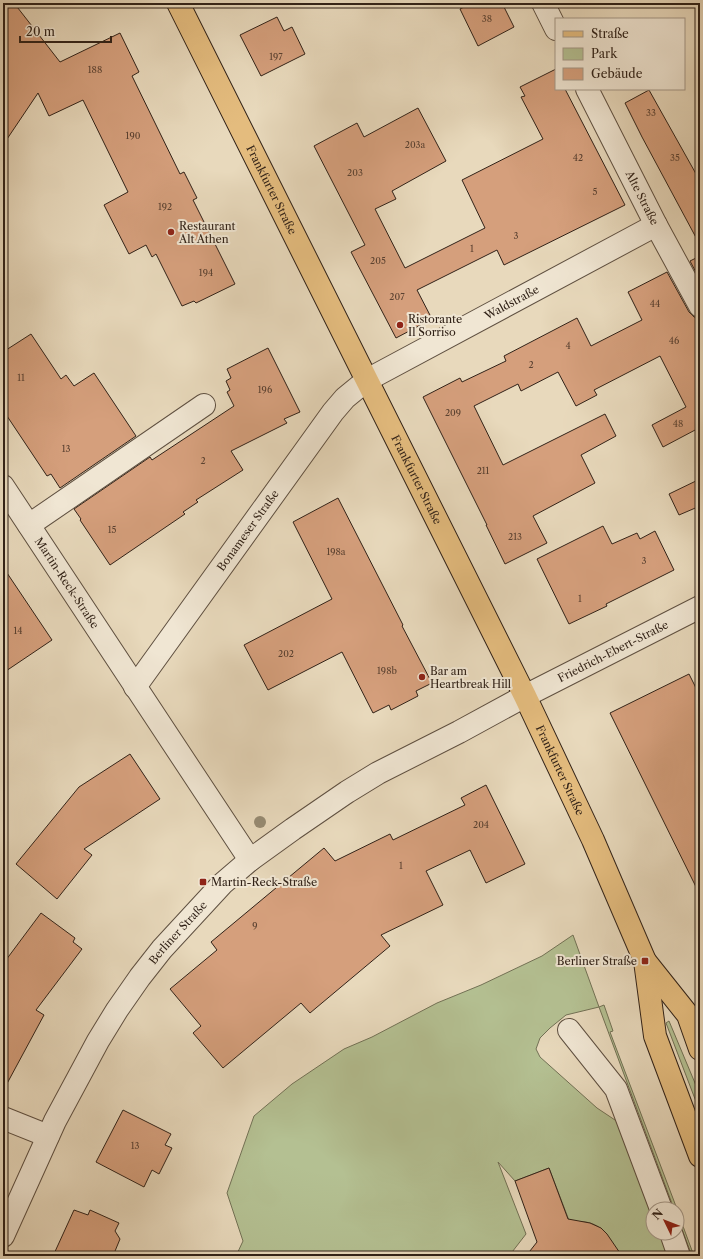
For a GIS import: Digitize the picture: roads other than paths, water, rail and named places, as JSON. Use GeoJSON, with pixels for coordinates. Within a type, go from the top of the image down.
{"type":"FeatureCollection","features":[{"type":"Feature","properties":{"kind":"main road","name":"Frankfurter Straße"},"geometry":{"type":"LineString","coordinates":[[178,3],[526,696],[593,840],[645,961],[688,1015],[700,1049]]}},
{"type":"Feature","properties":{"kind":"main road","name":"Frankfurter Straße"},"geometry":{"type":"LineString","coordinates":[[645,961],[655,1036],[700,1156]]}},
{"type":"Feature","properties":{"kind":"street"},"geometry":{"type":"LineString","coordinates":[[543,3],[555,27]]}},
{"type":"Feature","properties":{"kind":"street","name":"Alte Straße"},"geometry":{"type":"LineString","coordinates":[[588,90],[656,225],[700,306]]}},
{"type":"Feature","properties":{"kind":"street","name":"Waldstraße"},"geometry":{"type":"LineString","coordinates":[[367,380],[656,225]]}},
{"type":"Feature","properties":{"kind":"street","name":"Bonameser Straße"},"geometry":{"type":"LineString","coordinates":[[135,687],[333,412],[345,398],[367,380]]}},
{"type":"Feature","properties":{"kind":"street"},"geometry":{"type":"LineString","coordinates":[[28,525],[204,405]]}},
{"type":"Feature","properties":{"kind":"street","name":"Martin-Reck-Straße"},"geometry":{"type":"LineString","coordinates":[[3,486],[250,860]]}},
{"type":"Feature","properties":{"kind":"street","name":"Friedrich-Ebert-Straße"},"geometry":{"type":"LineString","coordinates":[[526,696],[700,607]]}},
{"type":"Feature","properties":{"kind":"street","name":"Berliner Straße"},"geometry":{"type":"LineString","coordinates":[[3,1236],[48,1136],[98,1041],[140,977],[162,949],[222,884],[250,860],[320,810],[372,777],[526,696]]}},
{"type":"Feature","properties":{"kind":"street"},"geometry":{"type":"LineString","coordinates":[[569,1030],[616,1089],[659,1201]]}},
{"type":"Feature","properties":{"kind":"street"},"geometry":{"type":"LineString","coordinates":[[3,1118],[48,1136]]}},
{"type":"Feature","properties":{"kind":"street"},"geometry":{"type":"LineString","coordinates":[[674,1241],[679,1256]]}},
{"type":"Feature","properties":{"kind":"place","name":"Restaurant Alt Athen"},"geometry":{"type":"Point","coordinates":[171,232]}},
{"type":"Feature","properties":{"kind":"place","name":"Ristorante Il Sorriso"},"geometry":{"type":"Point","coordinates":[400,325]}},
{"type":"Feature","properties":{"kind":"place","name":"Bar am Heartbreak Hill"},"geometry":{"type":"Point","coordinates":[422,677]}},
{"type":"Feature","properties":{"kind":"place","name":"Martin-Reck-Straße"},"geometry":{"type":"Point","coordinates":[203,882]}},
{"type":"Feature","properties":{"kind":"place","name":"Berliner Straße"},"geometry":{"type":"Point","coordinates":[645,961]}}]}
